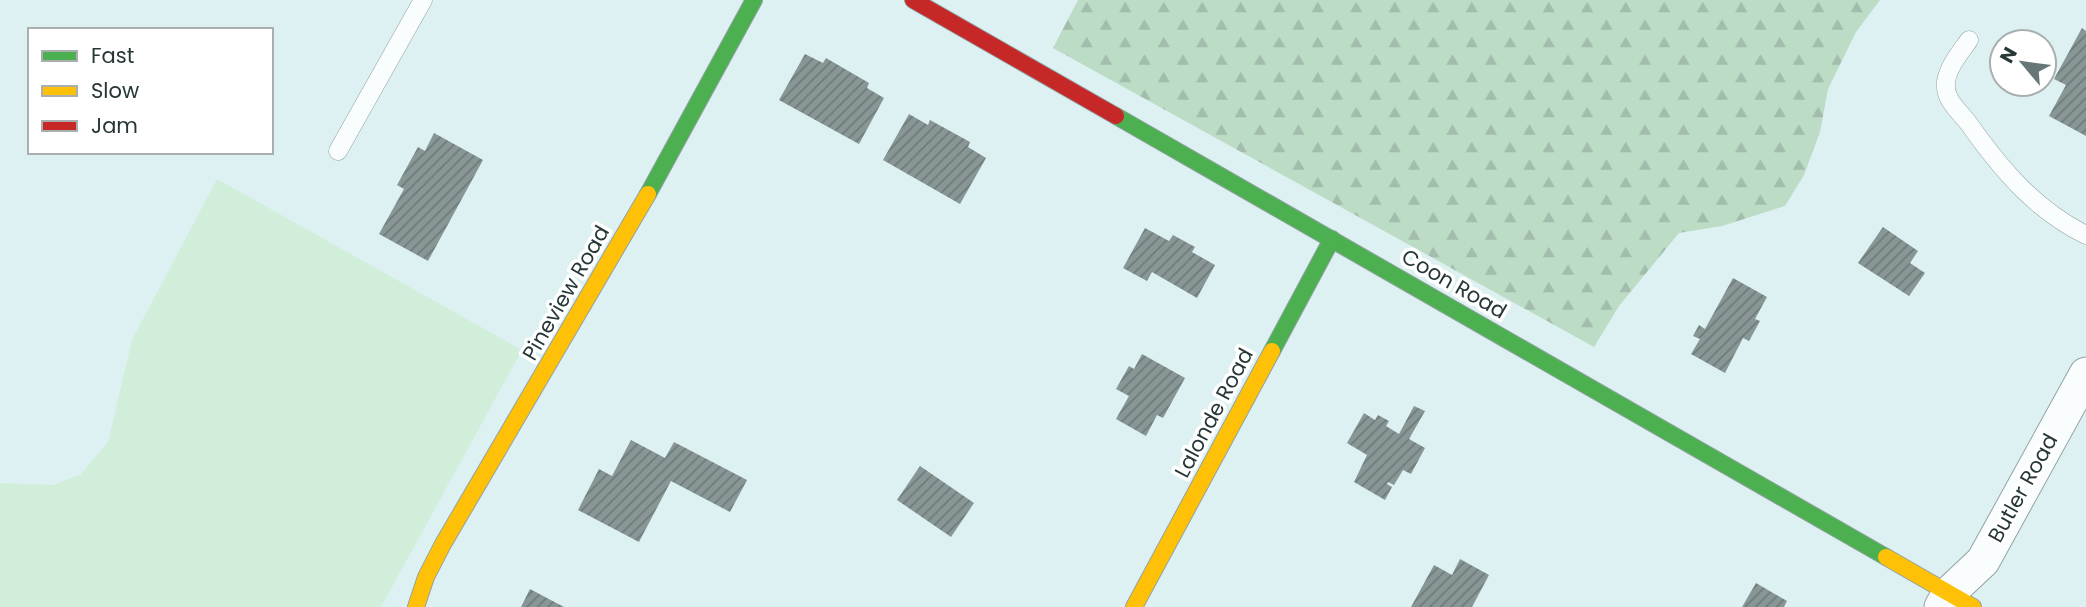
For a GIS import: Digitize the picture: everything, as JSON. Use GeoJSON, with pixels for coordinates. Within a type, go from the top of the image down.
{"type":"FeatureCollection","features":[{"type":"Feature","properties":{"kind":"street","name":"Pineview Road"},"geometry":{"type":"LineString","coordinates":[[416,607],[426,577],[443,544],[664,167],[754,0]]}},
{"type":"Feature","properties":{"kind":"street","name":"Coon Road"},"geometry":{"type":"LineString","coordinates":[[913,0],[1332,239],[1954,602]]}},
{"type":"Feature","properties":{"kind":"street","name":"Lalonde Road"},"geometry":{"type":"LineString","coordinates":[[1134,607],[1332,239]]}},
{"type":"Feature","properties":{"kind":"street","name":"Butler Road"},"geometry":{"type":"LineString","coordinates":[[1954,602],[1983,561],[2086,376]]}},
{"type":"Feature","properties":{"kind":"lane"},"geometry":{"type":"LineString","coordinates":[[338,151],[423,0]]}},
{"type":"Feature","properties":{"kind":"lane"},"geometry":{"type":"LineString","coordinates":[[1969,40],[1947,74],[1946,89],[1950,100],[1991,157],[2014,182],[2057,219],[2086,234]]}},
{"type":"Feature","properties":{"kind":"green space"},"geometry":{"type":"Polygon","coordinates":[[[1078,0],[1880,0],[1856,32],[1828,89],[1820,132],[1804,175],[1785,206],[1722,226],[1679,233],[1619,306],[1594,347],[1053,48],[1078,0]]]}},
{"type":"Feature","properties":{"kind":"green space"},"geometry":{"type":"Polygon","coordinates":[[[217,179],[522,350],[381,607],[0,607],[0,483],[53,485],[80,475],[108,442],[132,340],[217,179]]]}},
{"type":"Feature","properties":{"kind":"building"},"geometry":{"type":"Polygon","coordinates":[[[2082,28],[2086,31],[2086,136],[2049,116],[2066,85],[2058,81],[2058,72],[2082,28]]]}},
{"type":"Feature","properties":{"kind":"building"},"geometry":{"type":"Polygon","coordinates":[[[805,54],[823,63],[826,58],[869,83],[867,88],[884,98],[859,144],[779,100],[805,54]]]}},
{"type":"Feature","properties":{"kind":"building"},"geometry":{"type":"Polygon","coordinates":[[[909,114],[928,125],[930,120],[970,142],[968,147],[986,158],[960,204],[883,160],[909,114]]]}},
{"type":"Feature","properties":{"kind":"building"},"geometry":{"type":"Polygon","coordinates":[[[434,133],[483,160],[428,261],[379,234],[404,189],[397,185],[418,147],[425,151],[434,133]]]}},
{"type":"Feature","properties":{"kind":"building"},"geometry":{"type":"Polygon","coordinates":[[[1883,227],[1918,251],[1910,263],[1925,273],[1909,296],[1858,263],[1883,227]]]}},
{"type":"Feature","properties":{"kind":"building"},"geometry":{"type":"Polygon","coordinates":[[[1145,228],[1169,241],[1173,235],[1195,247],[1192,252],[1215,265],[1197,298],[1152,272],[1147,281],[1123,268],[1145,228]]]}},
{"type":"Feature","properties":{"kind":"building"},"geometry":{"type":"Polygon","coordinates":[[[1733,278],[1767,297],[1755,319],[1760,321],[1749,341],[1743,338],[1725,373],[1691,354],[1700,339],[1693,336],[1699,325],[1705,329],[1733,278]]]}},
{"type":"Feature","properties":{"kind":"building"},"geometry":{"type":"Polygon","coordinates":[[[1142,354],[1185,378],[1163,418],[1157,415],[1146,436],[1116,419],[1129,396],[1116,389],[1129,366],[1134,369],[1142,354]]]}},
{"type":"Feature","properties":{"kind":"building"},"geometry":{"type":"Polygon","coordinates":[[[1414,406],[1425,411],[1409,439],[1425,448],[1411,474],[1403,470],[1394,485],[1388,482],[1392,487],[1385,500],[1354,482],[1367,455],[1347,443],[1364,413],[1375,420],[1378,415],[1389,421],[1386,426],[1399,434],[1414,406]]]}},
{"type":"Feature","properties":{"kind":"building"},"geometry":{"type":"Polygon","coordinates":[[[631,440],[665,458],[674,442],[747,480],[730,512],[671,481],[639,542],[578,510],[599,469],[612,476],[631,440]]]}},
{"type":"Feature","properties":{"kind":"building"},"geometry":{"type":"Polygon","coordinates":[[[920,466],[974,503],[951,537],[897,500],[920,466]]]}},
{"type":"Feature","properties":{"kind":"building"},"geometry":{"type":"Polygon","coordinates":[[[1460,559],[1489,575],[1472,607],[1411,607],[1434,565],[1452,575],[1460,559]]]}},
{"type":"Feature","properties":{"kind":"building"},"geometry":{"type":"Polygon","coordinates":[[[1756,583],[1787,601],[1784,607],[1742,607],[1756,583]]]}},
{"type":"Feature","properties":{"kind":"building"},"geometry":{"type":"Polygon","coordinates":[[[530,589],[564,607],[521,607],[530,589]]]}},
{"type":"Feature","properties":{"kind":"traffic: fast"},"geometry":{"type":"LineString","coordinates":[[648,194],[754,0]]}},
{"type":"Feature","properties":{"kind":"traffic: fast"},"geometry":{"type":"LineString","coordinates":[[1116,116],[1886,557]]}},
{"type":"Feature","properties":{"kind":"traffic: fast"},"geometry":{"type":"LineString","coordinates":[[1272,351],[1332,239]]}},
{"type":"Feature","properties":{"kind":"traffic: slow"},"geometry":{"type":"LineString","coordinates":[[416,607],[426,577],[443,544],[648,194]]}},
{"type":"Feature","properties":{"kind":"traffic: slow"},"geometry":{"type":"LineString","coordinates":[[1134,607],[1272,351]]}},
{"type":"Feature","properties":{"kind":"traffic: slow"},"geometry":{"type":"LineString","coordinates":[[1886,557],[1973,607]]}},
{"type":"Feature","properties":{"kind":"traffic: jam"},"geometry":{"type":"LineString","coordinates":[[913,0],[1116,116]]}}]}
